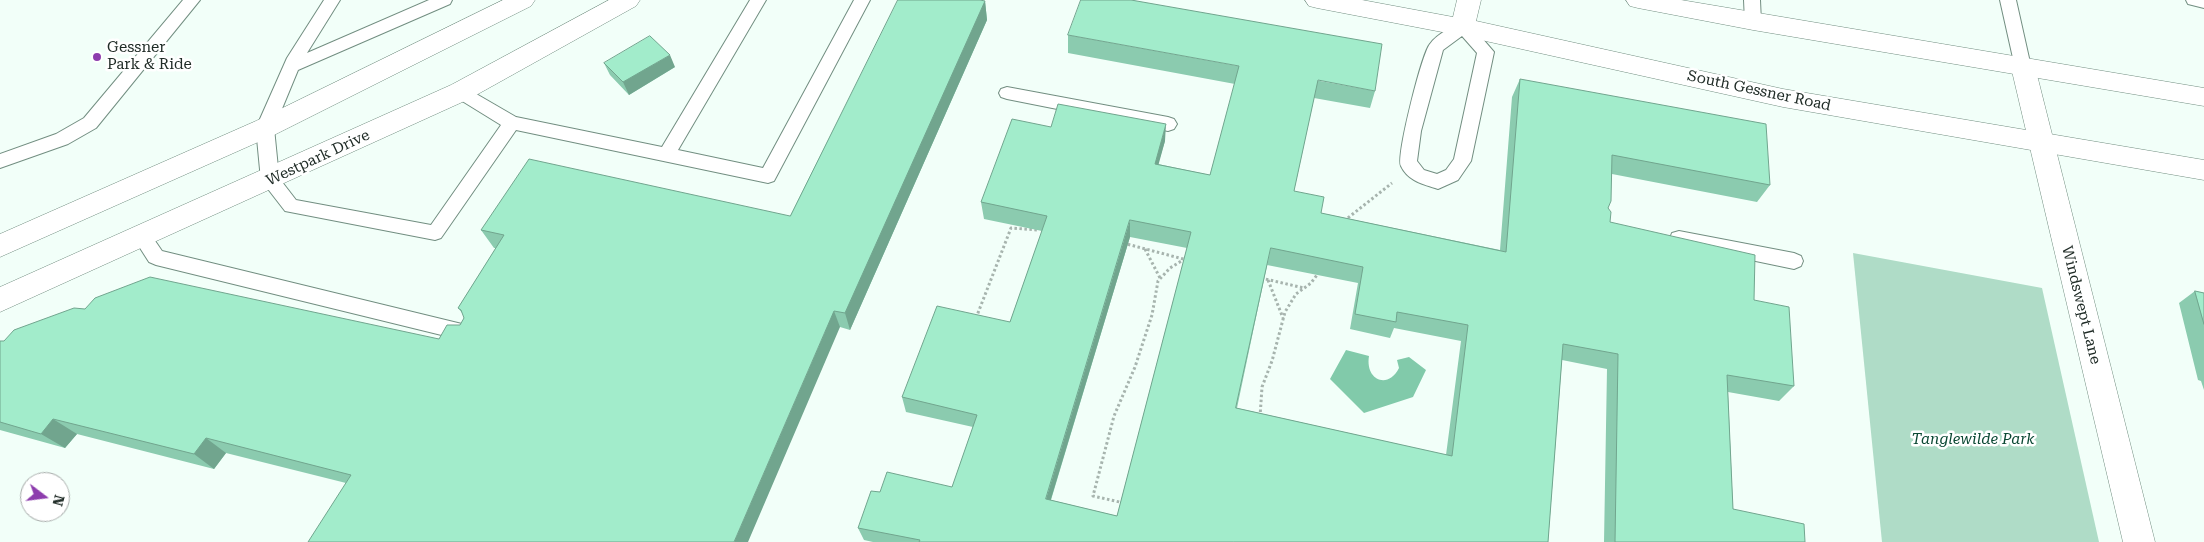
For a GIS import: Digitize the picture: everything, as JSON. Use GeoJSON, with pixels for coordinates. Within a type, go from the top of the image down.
{"type":"FeatureCollection","features":[{"type":"Feature","properties":{"kind":"main road"},"geometry":{"type":"LineString","coordinates":[[0,246],[265,128],[523,0]]}},
{"type":"Feature","properties":{"kind":"main road","name":"Westpark Drive"},"geometry":{"type":"LineString","coordinates":[[0,300],[270,180],[460,92],[628,0]]}},
{"type":"Feature","properties":{"kind":"main road","name":"South Gessner Road"},"geometry":{"type":"LineString","coordinates":[[1317,0],[1462,27],[1782,98],[2204,170]]}},
{"type":"Feature","properties":{"kind":"main road"},"geometry":{"type":"LineString","coordinates":[[1462,27],[1468,0]]}},
{"type":"Feature","properties":{"kind":"main road"},"geometry":{"type":"LineString","coordinates":[[1638,0],[1752,11],[2023,67],[2204,97]]}},
{"type":"Feature","properties":{"kind":"main road","name":"Windswept Lane"},"geometry":{"type":"LineString","coordinates":[[2023,67],[2139,542]]}},
{"type":"Feature","properties":{"kind":"lane"},"geometry":{"type":"LineString","coordinates":[[0,161],[62,139],[90,123],[192,0]]}},
{"type":"Feature","properties":{"kind":"lane"},"geometry":{"type":"LineString","coordinates":[[332,0],[295,58],[265,128],[270,180],[291,206],[435,233],[512,123]]}},
{"type":"Feature","properties":{"kind":"lane"},"geometry":{"type":"LineString","coordinates":[[292,66],[444,0]]}},
{"type":"Feature","properties":{"kind":"lane"},"geometry":{"type":"LineString","coordinates":[[666,155],[758,0]]}},
{"type":"Feature","properties":{"kind":"lane"},"geometry":{"type":"LineString","coordinates":[[460,92],[512,123],[768,176],[862,0]]}},
{"type":"Feature","properties":{"kind":"lane"},"geometry":{"type":"LineString","coordinates":[[2008,0],[2023,67]]}},
{"type":"Feature","properties":{"kind":"lane"},"geometry":{"type":"LineString","coordinates":[[2194,0],[2204,2]]}},
{"type":"Feature","properties":{"kind":"lane"},"geometry":{"type":"LineString","coordinates":[[1462,27],[1486,52],[1462,161],[1452,175],[1438,182],[1418,174],[1408,164],[1412,131],[1436,47],[1462,27]]}},
{"type":"Feature","properties":{"kind":"lane"},"geometry":{"type":"LineString","coordinates":[[1007,94],[1168,124]]}},
{"type":"Feature","properties":{"kind":"lane"},"geometry":{"type":"LineString","coordinates":[[1658,234],[1794,261]]}},
{"type":"Feature","properties":{"kind":"lane"},"geometry":{"type":"LineString","coordinates":[[142,237],[156,257],[466,333]]}},
{"type":"Feature","properties":{"kind":"path"},"geometry":{"type":"LineString","coordinates":[[1340,224],[1412,167]]}},
{"type":"Feature","properties":{"kind":"path"},"geometry":{"type":"LineString","coordinates":[[975,321],[1011,228],[1046,230]]}},
{"type":"Feature","properties":{"kind":"path"},"geometry":{"type":"LineString","coordinates":[[1121,242],[1193,262]]}},
{"type":"Feature","properties":{"kind":"path"},"geometry":{"type":"LineString","coordinates":[[1145,249],[1160,278]]}},
{"type":"Feature","properties":{"kind":"path"},"geometry":{"type":"LineString","coordinates":[[1130,504],[1092,496],[1114,416],[1142,346],[1154,308],[1158,281],[1170,268],[1184,260]]}},
{"type":"Feature","properties":{"kind":"path"},"geometry":{"type":"LineString","coordinates":[[1258,425],[1262,412],[1262,387],[1272,361],[1283,318],[1296,294],[1311,283],[1323,266]]}},
{"type":"Feature","properties":{"kind":"path"},"geometry":{"type":"LineString","coordinates":[[1258,277],[1305,288]]}},
{"type":"Feature","properties":{"kind":"path"},"geometry":{"type":"LineString","coordinates":[[1267,279],[1283,318]]}},
{"type":"Feature","properties":{"kind":"green space","name":"Tanglewilde Park"},"geometry":{"type":"Polygon","coordinates":[[[1853,253],[2042,288],[2099,542],[1882,542],[1853,253]]]}},
{"type":"Feature","properties":{"kind":"shaded area"},"geometry":{"type":"Polygon","coordinates":[[[1346,350],[1369,356],[1370,371],[1378,379],[1389,379],[1399,368],[1397,360],[1409,357],[1426,370],[1413,397],[1364,413],[1330,379],[1346,350]]]}},
{"type":"Feature","properties":{"kind":"building"},"geometry":{"type":"Polygon","coordinates":[[[898,0],[985,1],[845,313],[834,311],[734,542],[308,542],[351,475],[206,438],[194,454],[53,419],[41,434],[0,422],[0,341],[4,341],[14,330],[74,308],[85,309],[95,298],[150,277],[439,339],[447,325],[460,325],[464,318],[461,310],[458,308],[504,235],[481,230],[529,159],[790,216],[898,0]]]}},
{"type":"Feature","properties":{"kind":"building"},"geometry":{"type":"Polygon","coordinates":[[[1081,0],[1131,0],[1382,44],[1375,91],[1318,80],[1294,191],[1324,197],[1321,213],[1506,252],[1520,79],[1766,124],[1770,185],[1612,155],[1611,201],[1608,208],[1611,212],[1610,222],[1755,255],[1754,300],[1789,307],[1794,386],[1727,375],[1733,509],[1804,524],[1805,542],[1615,542],[1618,354],[1563,344],[1548,542],[919,542],[920,540],[858,528],[871,491],[880,492],[887,472],[952,487],[977,415],[902,397],[937,306],[1010,322],[1047,216],[981,202],[1012,119],[1051,127],[1058,104],[1166,124],[1155,164],[1210,175],[1239,66],[1068,35],[1081,0]],[[1130,220],[1046,499],[1117,516],[1191,232],[1130,220]],[[1271,248],[1236,408],[1452,456],[1468,325],[1397,312],[1396,322],[1355,314],[1363,267],[1271,248]]]}},
{"type":"Feature","properties":{"kind":"building"},"geometry":{"type":"Polygon","coordinates":[[[650,36],[670,55],[623,82],[604,63],[650,36]]]}},
{"type":"Feature","properties":{"kind":"building"},"geometry":{"type":"Polygon","coordinates":[[[2195,291],[2204,293],[2204,324],[2195,291]]]}},
{"type":"Feature","properties":{"kind":"place","name":"Gessner Park & Ride"},"geometry":{"type":"Point","coordinates":[97,57]}}]}
